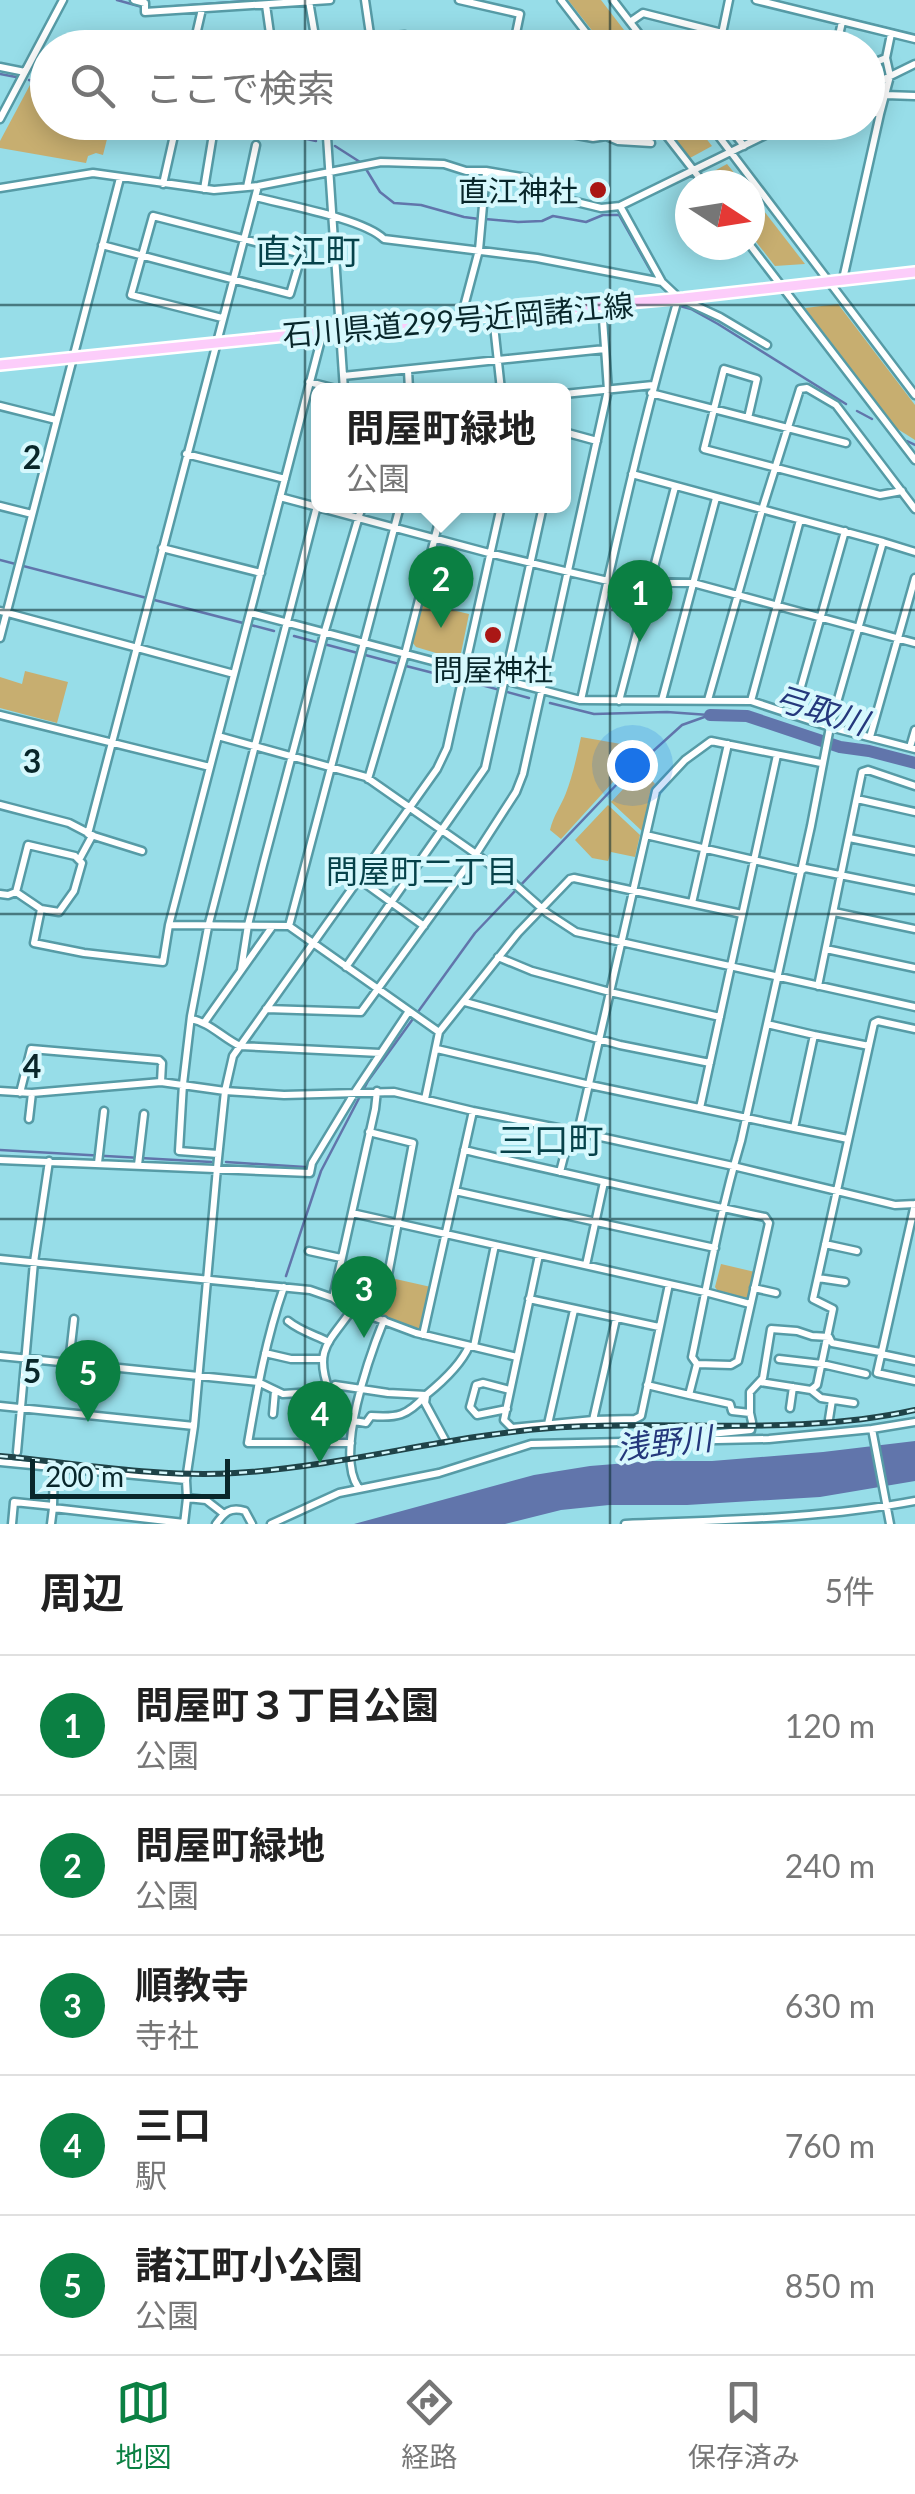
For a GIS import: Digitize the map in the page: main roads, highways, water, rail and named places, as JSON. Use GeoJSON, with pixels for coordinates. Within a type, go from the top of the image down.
{"type":"FeatureCollection","features":[{"type":"Feature","properties":{"kind":"main road","name":"石川県道299号近岡諸江線"},"geometry":{"type":"LineString","coordinates":[[0,365],[915,272]]}},
{"type":"Feature","properties":{"kind":"water"},"geometry":{"type":"Polygon","coordinates":[[[915,1441],[915,1481],[820,1497],[609,1505],[561,1510],[505,1524],[354,1524],[534,1475],[590,1466],[712,1461],[915,1441]]]}},
{"type":"Feature","properties":{"kind":"waterway"},"geometry":{"type":"LineString","coordinates":[[117,0],[142,7]]}},
{"type":"Feature","properties":{"kind":"waterway"},"geometry":{"type":"LineString","coordinates":[[149,8],[261,0]]}},
{"type":"Feature","properties":{"kind":"waterway"},"geometry":{"type":"LineString","coordinates":[[771,0],[915,35]]}},
{"type":"Feature","properties":{"kind":"waterway"},"geometry":{"type":"LineString","coordinates":[[0,74],[16,77]]}},
{"type":"Feature","properties":{"kind":"waterway"},"geometry":{"type":"LineString","coordinates":[[311,140],[316,141]]}},
{"type":"Feature","properties":{"kind":"waterway"},"geometry":{"type":"LineString","coordinates":[[335,146],[360,162]]}},
{"type":"Feature","properties":{"kind":"waterway"},"geometry":{"type":"LineString","coordinates":[[366,169],[380,192],[394,203],[421,205],[479,219]]}},
{"type":"Feature","properties":{"kind":"waterway"},"geometry":{"type":"LineString","coordinates":[[485,219],[542,221],[553,216],[586,222],[603,215],[619,215],[654,277]]}},
{"type":"Feature","properties":{"kind":"waterway"},"geometry":{"type":"LineString","coordinates":[[680,306],[718,324],[846,404]]}},
{"type":"Feature","properties":{"kind":"waterway"},"geometry":{"type":"LineString","coordinates":[[857,411],[872,419]]}},
{"type":"Feature","properties":{"kind":"waterway"},"geometry":{"type":"LineString","coordinates":[[907,441],[915,445]]}},
{"type":"Feature","properties":{"kind":"waterway"},"geometry":{"type":"LineString","coordinates":[[0,560],[274,631]]}},
{"type":"Feature","properties":{"kind":"waterway"},"geometry":{"type":"LineString","coordinates":[[294,636],[399,664]]}},
{"type":"Feature","properties":{"kind":"waterway"},"geometry":{"type":"LineString","coordinates":[[406,666],[449,677]]}},
{"type":"Feature","properties":{"kind":"waterway"},"geometry":{"type":"LineString","coordinates":[[474,683],[529,698]]}},
{"type":"Feature","properties":{"kind":"waterway"},"geometry":{"type":"LineString","coordinates":[[550,703],[594,714],[709,715]]}},
{"type":"Feature","properties":{"kind":"waterway"},"geometry":{"type":"LineString","coordinates":[[286,1276],[321,1171],[368,1081],[475,933],[620,781],[682,725],[710,715]]}},
{"type":"Feature","properties":{"kind":"waterway","name":"弓取川"},"geometry":{"type":"LineString","coordinates":[[710,715],[747,716],[840,747],[915,763]]}},
{"type":"Feature","properties":{"kind":"waterway"},"geometry":{"type":"LineString","coordinates":[[0,1150],[211,1162]]}},
{"type":"Feature","properties":{"kind":"waterway"},"geometry":{"type":"LineString","coordinates":[[226,1162],[305,1167]]}},
{"type":"Feature","properties":{"kind":"railway"},"geometry":{"type":"LineString","coordinates":[[0,1456],[148,1472],[235,1473],[314,1465],[551,1428],[824,1423],[915,1410]]}},
{"type":"Feature","properties":{"kind":"place","name":"直江神社"},"geometry":{"type":"Point","coordinates":[598,190]}},
{"type":"Feature","properties":{"kind":"place","name":"問屋町緑地"},"geometry":{"type":"Point","coordinates":[441,628]}},
{"type":"Feature","properties":{"kind":"place","name":"問屋神社"},"geometry":{"type":"Point","coordinates":[493,635]}},
{"type":"Feature","properties":{"kind":"place","name":"問屋町３丁目公園"},"geometry":{"type":"Point","coordinates":[640,642]}},
{"type":"Feature","properties":{"kind":"place","name":"順教寺"},"geometry":{"type":"Point","coordinates":[364,1338]}},
{"type":"Feature","properties":{"kind":"place","name":"諸江町小公園"},"geometry":{"type":"Point","coordinates":[88,1422]}},
{"type":"Feature","properties":{"kind":"place","name":"三口"},"geometry":{"type":"Point","coordinates":[320,1463]}},
{"type":"Feature","properties":{"kind":"district","name":"直江町"},"geometry":{"type":"Point","coordinates":[308,250]}},
{"type":"Feature","properties":{"kind":"district","name":"問屋町二丁目"},"geometry":{"type":"Point","coordinates":[422,870]}},
{"type":"Feature","properties":{"kind":"district","name":"三口町"},"geometry":{"type":"Point","coordinates":[551,1139]}},
{"type":"Feature","properties":{"kind":"water label","name":"浅野川"},"geometry":{"type":"Point","coordinates":[664,1442]}}]}
